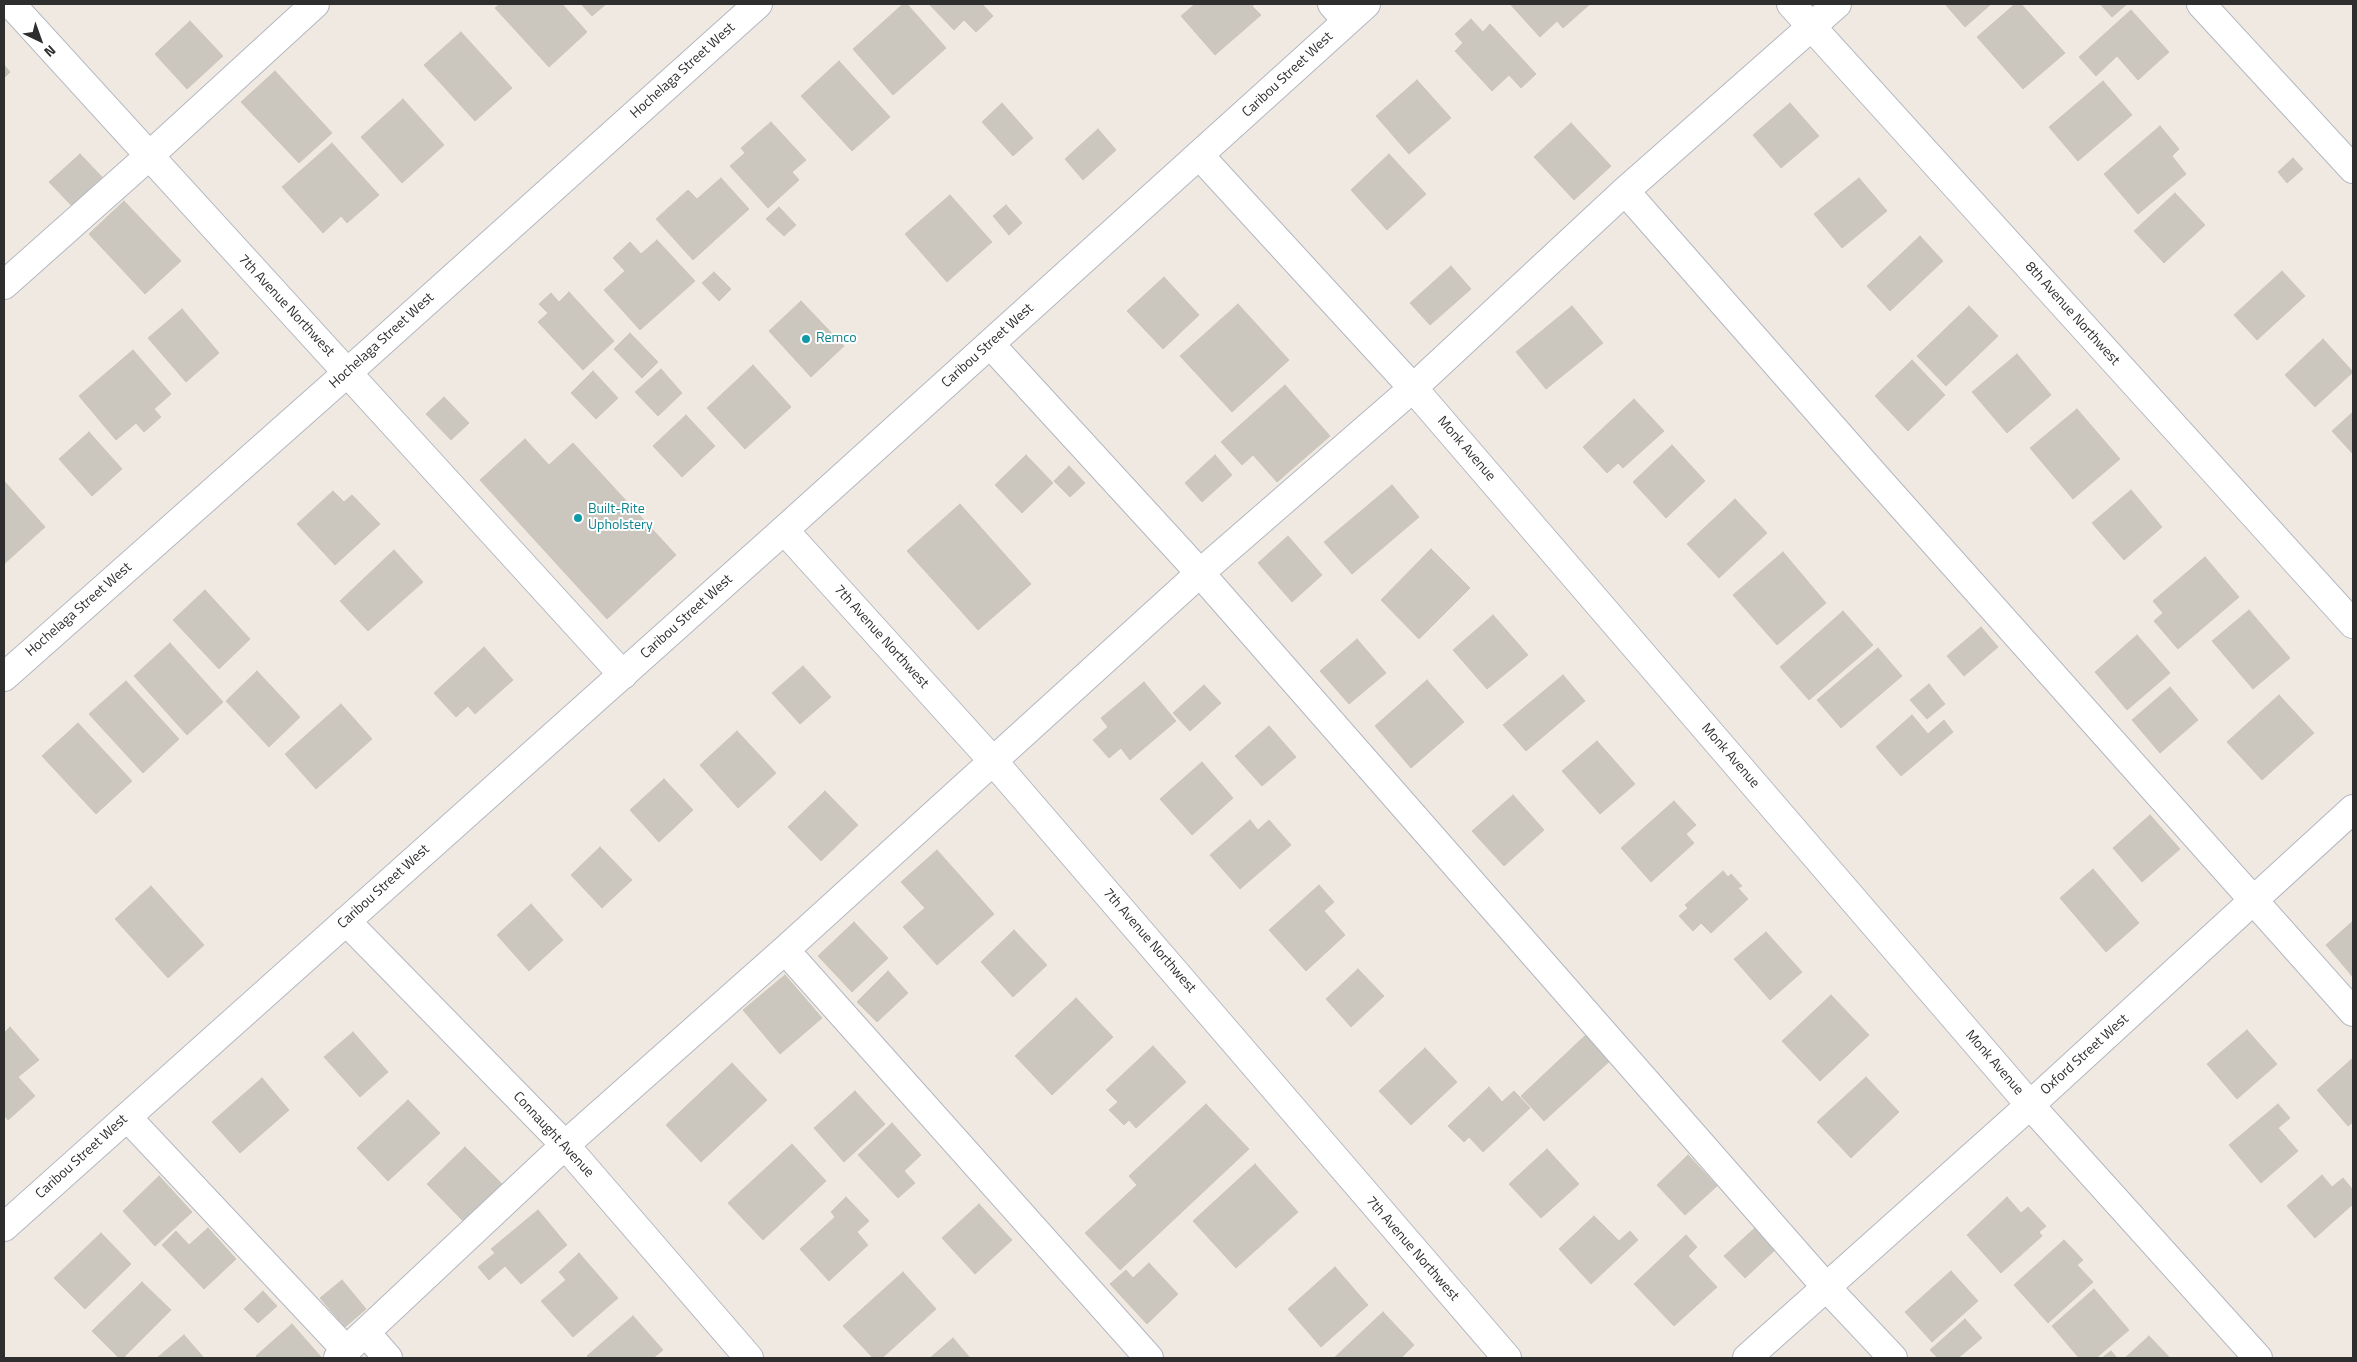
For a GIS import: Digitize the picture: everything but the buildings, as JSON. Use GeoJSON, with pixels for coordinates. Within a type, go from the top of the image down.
{"type":"FeatureCollection","features":[{"type":"Feature","properties":{"kind":"street","name":"7th Avenue Northwest"},"geometry":{"type":"LineString","coordinates":[[11,4],[623,675]]}},
{"type":"Feature","properties":{"kind":"street"},"geometry":{"type":"LineString","coordinates":[[4,284],[149,156],[315,4]]}},
{"type":"Feature","properties":{"kind":"street","name":"Hochelaga Street West"},"geometry":{"type":"LineString","coordinates":[[4,677],[347,373],[758,4]]}},
{"type":"Feature","properties":{"kind":"street","name":"8th Avenue Northwest"},"geometry":{"type":"LineString","coordinates":[[1791,4],[2353,624]]}},
{"type":"Feature","properties":{"kind":"street"},"geometry":{"type":"LineString","coordinates":[[350,1347],[566,1145],[785,950],[1200,573],[1413,388],[1626,191],[1837,4]]}},
{"type":"Feature","properties":{"kind":"street"},"geometry":{"type":"LineString","coordinates":[[2201,4],[2353,169]]}},
{"type":"Feature","properties":{"kind":"street","name":"Caribou Street West"},"geometry":{"type":"LineString","coordinates":[[4,1227],[623,675],[1200,156],[1348,9]]}},
{"type":"Feature","properties":{"kind":"street","name":"Monk Avenue"},"geometry":{"type":"LineString","coordinates":[[1200,156],[1413,388],[2030,1105],[2258,1358]]}},
{"type":"Feature","properties":{"kind":"street"},"geometry":{"type":"LineString","coordinates":[[1626,191],[1869,469],[2353,1012]]}},
{"type":"Feature","properties":{"kind":"street"},"geometry":{"type":"LineString","coordinates":[[990,344],[1200,573],[1826,1287],[1893,1358]]}},
{"type":"Feature","properties":{"kind":"street","name":"7th Avenue Northwest"},"geometry":{"type":"LineString","coordinates":[[784,530],[993,761],[1507,1358]]}},
{"type":"Feature","properties":{"kind":"street","name":"Oxford Street West"},"geometry":{"type":"LineString","coordinates":[[1747,1358],[2030,1105],[2353,808]]}},
{"type":"Feature","properties":{"kind":"street","name":"Connaught Avenue"},"geometry":{"type":"LineString","coordinates":[[346,921],[566,1145],[749,1358]]}},
{"type":"Feature","properties":{"kind":"street"},"geometry":{"type":"LineString","coordinates":[[785,950],[1149,1358]]}},
{"type":"Feature","properties":{"kind":"street"},"geometry":{"type":"LineString","coordinates":[[127,1117],[350,1347],[388,1358]]}},
{"type":"Feature","properties":{"kind":"place","name":"Remco"},"geometry":{"type":"Point","coordinates":[806,339]}},
{"type":"Feature","properties":{"kind":"place","name":"Built-Rite Upholstery"},"geometry":{"type":"Point","coordinates":[578,518]}}]}
